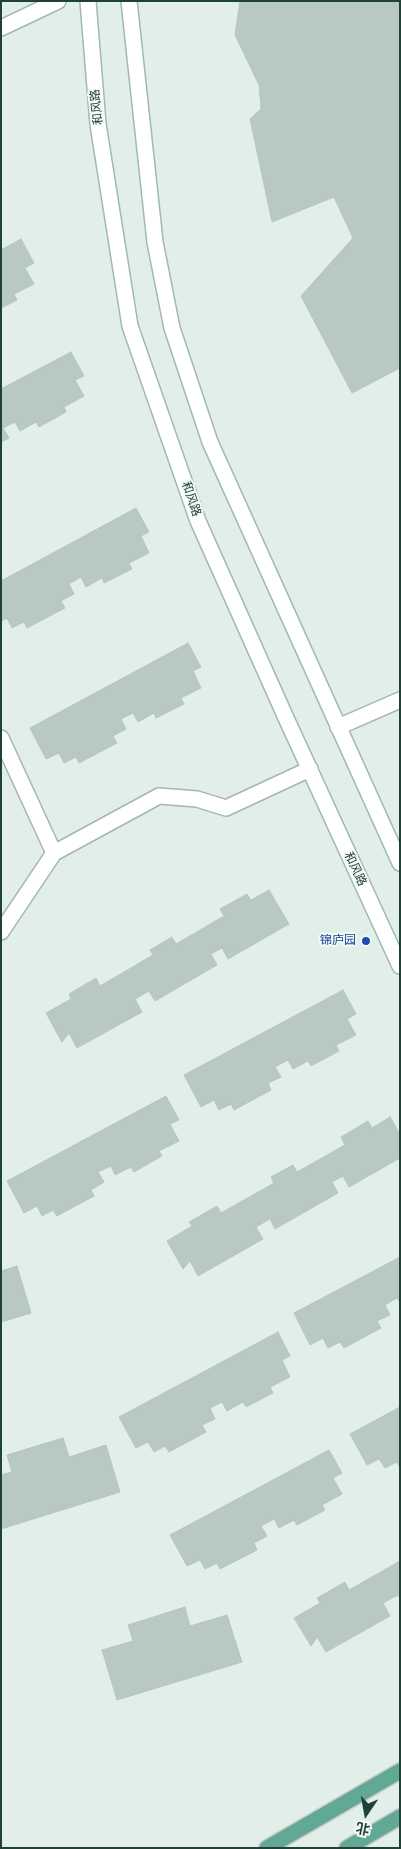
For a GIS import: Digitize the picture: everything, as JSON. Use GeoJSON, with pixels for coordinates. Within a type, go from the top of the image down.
{"type":"FeatureCollection","features":[{"type":"Feature","properties":{"kind":"main road"},"geometry":{"type":"LineString","coordinates":[[267,1848],[400,1771]]}},
{"type":"Feature","properties":{"kind":"main road"},"geometry":{"type":"LineString","coordinates":[[347,1848],[400,1817]]}},
{"type":"Feature","properties":{"kind":"street"},"geometry":{"type":"LineString","coordinates":[[1,28],[58,1]]}},
{"type":"Feature","properties":{"kind":"street","name":"和风路"},"geometry":{"type":"LineString","coordinates":[[88,1],[98,124],[130,326],[198,521],[400,966]]}},
{"type":"Feature","properties":{"kind":"street"},"geometry":{"type":"LineString","coordinates":[[129,1],[155,242],[172,328],[210,442],[400,863]]}},
{"type":"Feature","properties":{"kind":"street"},"geometry":{"type":"LineString","coordinates":[[338,727],[400,700]]}},
{"type":"Feature","properties":{"kind":"street"},"geometry":{"type":"LineString","coordinates":[[1,738],[54,853]]}},
{"type":"Feature","properties":{"kind":"street"},"geometry":{"type":"LineString","coordinates":[[1,932],[54,853],[160,796],[197,798],[226,808],[310,769]]}},
{"type":"Feature","properties":{"kind":"building"},"geometry":{"type":"Polygon","coordinates":[[[240,1],[400,1],[400,368],[352,393],[301,296],[353,238],[334,197],[272,222],[250,119],[261,109],[259,85],[235,35],[240,1]]]}},
{"type":"Feature","properties":{"kind":"building"},"geometry":{"type":"Polygon","coordinates":[[[21,239],[34,263],[25,268],[34,284],[14,294],[17,300],[1,308],[1,250],[21,239]]]}},
{"type":"Feature","properties":{"kind":"building"},"geometry":{"type":"Polygon","coordinates":[[[71,352],[84,376],[75,380],[84,396],[64,407],[66,412],[39,427],[36,422],[20,431],[15,422],[3,428],[9,438],[1,442],[1,389],[71,352]]]}},
{"type":"Feature","properties":{"kind":"building"},"geometry":{"type":"Polygon","coordinates":[[[136,508],[149,532],[141,536],[149,553],[129,563],[132,569],[104,583],[102,578],[86,587],[81,577],[69,584],[74,594],[61,601],[65,608],[27,628],[24,622],[12,628],[7,618],[1,621],[1,581],[136,508]]]}},
{"type":"Feature","properties":{"kind":"building"},"geometry":{"type":"Polygon","coordinates":[[[188,643],[201,667],[193,671],[201,688],[181,698],[184,704],[156,718],[154,713],[138,722],[133,713],[121,719],[126,729],[113,736],[117,743],[79,763],[76,757],[64,763],[59,753],[46,759],[30,728],[188,643]]]}},
{"type":"Feature","properties":{"kind":"building"},"geometry":{"type":"Polygon","coordinates":[[[269,890],[289,924],[228,959],[222,948],[211,954],[217,965],[155,1001],[149,991],[135,999],[142,1012],[77,1048],[69,1033],[62,1042],[46,1013],[71,999],[69,994],[96,978],[100,986],[153,955],[150,950],[172,937],[176,944],[224,916],[220,909],[247,894],[251,900],[269,890]]]}},
{"type":"Feature","properties":{"kind":"building"},"geometry":{"type":"Polygon","coordinates":[[[343,990],[356,1014],[347,1019],[356,1035],[336,1045],[339,1051],[311,1066],[308,1061],[293,1069],[288,1060],[275,1067],[281,1077],[268,1083],[271,1090],[234,1110],[231,1104],[219,1110],[214,1100],[201,1107],[184,1075],[343,990]]]}},
{"type":"Feature","properties":{"kind":"building"},"geometry":{"type":"Polygon","coordinates":[[[166,1096],[179,1120],[170,1124],[179,1141],[159,1151],[162,1156],[134,1172],[131,1167],[115,1175],[111,1166],[98,1172],[104,1182],[91,1190],[94,1196],[57,1216],[53,1210],[42,1216],[37,1206],[24,1213],[7,1181],[166,1096]]]}},
{"type":"Feature","properties":{"kind":"building"},"geometry":{"type":"Polygon","coordinates":[[[390,1117],[400,1134],[400,1158],[349,1187],[343,1176],[332,1182],[338,1193],[275,1229],[270,1219],[256,1227],[263,1239],[198,1276],[190,1261],[183,1269],[167,1241],[192,1226],[189,1222],[217,1206],[221,1213],[274,1183],[271,1177],[293,1165],[297,1172],[345,1145],[341,1137],[368,1121],[372,1128],[390,1117]]]}},
{"type":"Feature","properties":{"kind":"building"},"geometry":{"type":"Polygon","coordinates":[[[400,1257],[400,1303],[397,1298],[385,1305],[390,1315],[377,1321],[381,1328],[344,1348],[340,1342],[328,1348],[323,1338],[310,1345],[294,1313],[400,1257]]]}},
{"type":"Feature","properties":{"kind":"building"},"geometry":{"type":"Polygon","coordinates":[[[17,1266],[31,1313],[1,1322],[1,1271],[17,1266]]]}},
{"type":"Feature","properties":{"kind":"building"},"geometry":{"type":"Polygon","coordinates":[[[278,1332],[290,1356],[282,1360],[290,1377],[270,1387],[273,1393],[246,1407],[243,1402],[227,1411],[222,1402],[210,1408],[215,1419],[202,1425],[206,1432],[169,1452],[165,1446],[154,1452],[148,1442],[136,1448],[119,1417],[278,1332]]]}},
{"type":"Feature","properties":{"kind":"building"},"geometry":{"type":"Polygon","coordinates":[[[400,1407],[400,1468],[397,1462],[385,1468],[379,1459],[367,1465],[350,1434],[400,1407]]]}},
{"type":"Feature","properties":{"kind":"building"},"geometry":{"type":"Polygon","coordinates":[[[63,1438],[69,1457],[106,1445],[120,1492],[1,1529],[1,1475],[12,1472],[7,1455],[63,1438]]]}},
{"type":"Feature","properties":{"kind":"building"},"geometry":{"type":"Polygon","coordinates":[[[329,1450],[342,1473],[333,1478],[342,1494],[322,1505],[325,1510],[297,1525],[294,1520],[279,1528],[274,1519],[261,1526],[267,1536],[254,1543],[257,1550],[220,1569],[217,1563],[205,1569],[200,1560],[187,1566],[170,1535],[329,1450]]]}},
{"type":"Feature","properties":{"kind":"building"},"geometry":{"type":"Polygon","coordinates":[[[400,1561],[400,1599],[398,1595],[383,1603],[390,1616],[326,1652],[317,1637],[311,1646],[294,1618],[320,1603],[317,1598],[345,1582],[349,1590],[400,1561]]]}},
{"type":"Feature","properties":{"kind":"building"},"geometry":{"type":"Polygon","coordinates":[[[185,1607],[190,1626],[227,1615],[242,1662],[117,1700],[102,1650],[133,1641],[128,1625],[185,1607]]]}},
{"type":"Feature","properties":{"kind":"place","name":"锦庐园"},"geometry":{"type":"Point","coordinates":[366,941]}}]}
